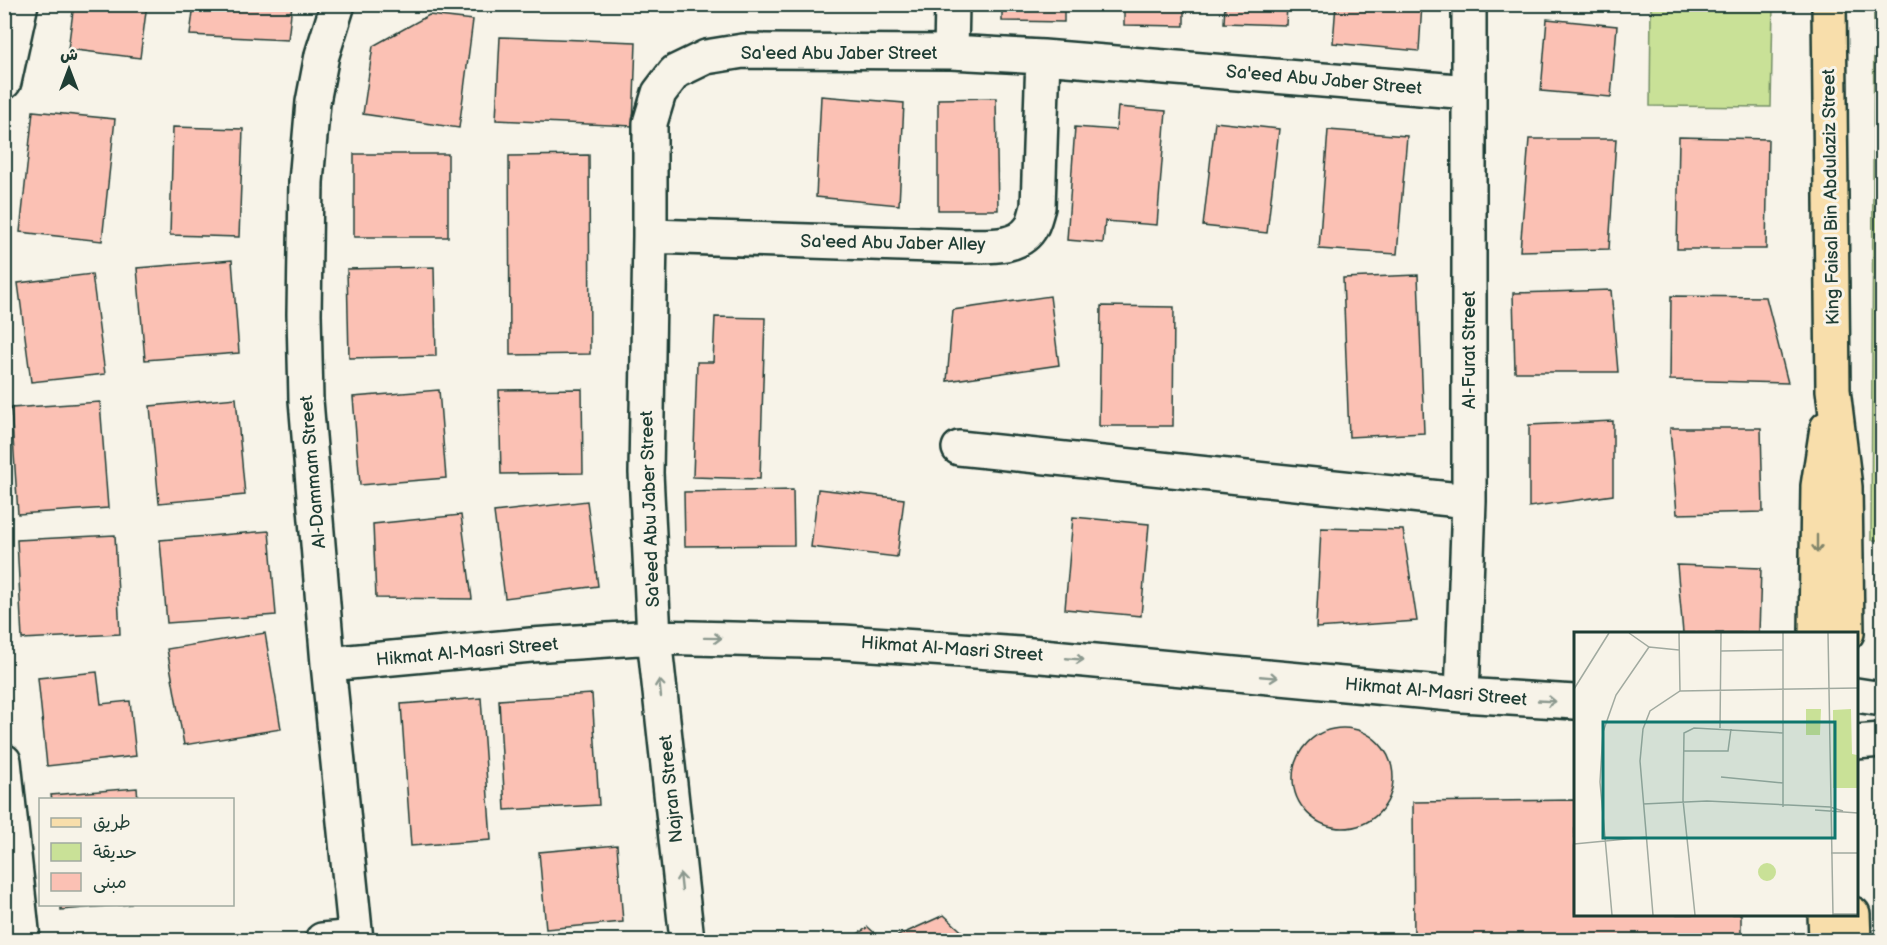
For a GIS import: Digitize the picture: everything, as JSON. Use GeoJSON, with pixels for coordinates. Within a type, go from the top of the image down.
{"type":"FeatureCollection","features":[{"type":"Feature","properties":{"kind":"main road","name":"King Faisal Bin Abdulaziz Street"},"geometry":{"type":"LineString","coordinates":[[1829,4],[1833,390],[1845,487],[1847,632]]}},
{"type":"Feature","properties":{"kind":"main road","name":"King Faisal Bin Abdulaziz Street"},"geometry":{"type":"LineString","coordinates":[[1816,632],[1818,486],[1833,390]]}},
{"type":"Feature","properties":{"kind":"main road"},"geometry":{"type":"LineString","coordinates":[[1825,915],[1826,940]]}},
{"type":"Feature","properties":{"kind":"main road"},"geometry":{"type":"LineString","coordinates":[[1853,915],[1854,940]]}},
{"type":"Feature","properties":{"kind":"street"},"geometry":{"type":"LineString","coordinates":[[4,81],[21,4]]}},
{"type":"Feature","properties":{"kind":"street","name":"Al-Dammam Street"},"geometry":{"type":"LineString","coordinates":[[338,4],[322,55],[313,102],[306,182],[304,314],[306,400],[328,664],[356,939]]}},
{"type":"Feature","properties":{"kind":"street"},"geometry":{"type":"LineString","coordinates":[[951,52],[952,4]]}},
{"type":"Feature","properties":{"kind":"street","name":"Al-Furat Street"},"geometry":{"type":"LineString","coordinates":[[1462,696],[1468,501],[1469,4]]}},
{"type":"Feature","properties":{"kind":"street","name":"Sa'eed Abu Jaber Street"},"geometry":{"type":"LineString","coordinates":[[654,637],[646,473],[650,123],[659,93],[675,72],[706,57],[743,51],[951,52],[1043,57],[1469,92]]}},
{"type":"Feature","properties":{"kind":"street","name":"Sa'eed Abu Jaber Alley"},"geometry":{"type":"LineString","coordinates":[[650,236],[963,246],[1005,245],[1019,239],[1030,229],[1038,207],[1043,57]]}},
{"type":"Feature","properties":{"kind":"street"},"geometry":{"type":"LineString","coordinates":[[959,448],[1468,501]]}},
{"type":"Feature","properties":{"kind":"street","name":"Hikmat Al-Masri Street"},"geometry":{"type":"LineString","coordinates":[[328,664],[531,645],[654,637],[843,642],[1032,655],[1462,696],[1574,702]]}},
{"type":"Feature","properties":{"kind":"street","name":"Najran Street"},"geometry":{"type":"LineString","coordinates":[[654,637],[687,940]]}},
{"type":"Feature","properties":{"kind":"street"},"geometry":{"type":"LineString","coordinates":[[1857,695],[1882,699]]}},
{"type":"Feature","properties":{"kind":"street"},"geometry":{"type":"LineString","coordinates":[[1857,742],[1882,740]]}},
{"type":"Feature","properties":{"kind":"street"},"geometry":{"type":"LineString","coordinates":[[4,761],[23,940]]}},
{"type":"Feature","properties":{"kind":"street"},"geometry":{"type":"LineString","coordinates":[[322,940],[356,939]]}},
{"type":"Feature","properties":{"kind":"green space"},"geometry":{"type":"Polygon","coordinates":[[[1882,4],[1882,540],[1871,540],[1874,5],[1882,4]]]}},
{"type":"Feature","properties":{"kind":"green space"},"geometry":{"type":"Polygon","coordinates":[[[1651,5],[1773,5],[1771,107],[1650,106],[1651,5]]]}},
{"type":"Feature","properties":{"kind":"building"},"geometry":{"type":"Polygon","coordinates":[[[74,4],[147,4],[140,58],[68,49],[74,4]]]}},
{"type":"Feature","properties":{"kind":"building"},"geometry":{"type":"Polygon","coordinates":[[[194,4],[292,4],[288,40],[190,35],[194,4]]]}},
{"type":"Feature","properties":{"kind":"building"},"geometry":{"type":"Polygon","coordinates":[[[671,4],[738,4],[738,9],[671,4]]]}},
{"type":"Feature","properties":{"kind":"building"},"geometry":{"type":"Polygon","coordinates":[[[1002,4],[1064,4],[1064,22],[1002,21],[1002,4]]]}},
{"type":"Feature","properties":{"kind":"building"},"geometry":{"type":"Polygon","coordinates":[[[1124,4],[1184,4],[1184,26],[1124,25],[1124,4]]]}},
{"type":"Feature","properties":{"kind":"building"},"geometry":{"type":"Polygon","coordinates":[[[1225,4],[1287,4],[1286,25],[1224,23],[1225,4]]]}},
{"type":"Feature","properties":{"kind":"building"},"geometry":{"type":"Polygon","coordinates":[[[1336,4],[1422,4],[1419,51],[1333,43],[1336,4]]]}},
{"type":"Feature","properties":{"kind":"building"},"geometry":{"type":"Polygon","coordinates":[[[429,15],[473,20],[459,128],[363,114],[373,46],[429,15]]]}},
{"type":"Feature","properties":{"kind":"building"},"geometry":{"type":"Polygon","coordinates":[[[1547,19],[1617,26],[1611,97],[1541,91],[1547,19]]]}},
{"type":"Feature","properties":{"kind":"building"},"geometry":{"type":"Polygon","coordinates":[[[500,37],[636,42],[633,126],[496,120],[500,37]]]}},
{"type":"Feature","properties":{"kind":"building"},"geometry":{"type":"Polygon","coordinates":[[[821,96],[904,103],[899,205],[816,197],[821,96]]]}},
{"type":"Feature","properties":{"kind":"building"},"geometry":{"type":"Polygon","coordinates":[[[996,98],[998,210],[938,210],[938,99],[996,98]]]}},
{"type":"Feature","properties":{"kind":"building"},"geometry":{"type":"Polygon","coordinates":[[[1118,107],[1166,111],[1157,225],[1105,221],[1103,243],[1067,240],[1075,127],[1116,130],[1118,107]]]}},
{"type":"Feature","properties":{"kind":"building"},"geometry":{"type":"Polygon","coordinates":[[[33,111],[115,119],[102,241],[20,232],[33,111]]]}},
{"type":"Feature","properties":{"kind":"building"},"geometry":{"type":"Polygon","coordinates":[[[1215,122],[1279,129],[1267,233],[1203,226],[1215,122]]]}},
{"type":"Feature","properties":{"kind":"building"},"geometry":{"type":"Polygon","coordinates":[[[173,127],[243,129],[239,237],[170,235],[173,127]]]}},
{"type":"Feature","properties":{"kind":"building"},"geometry":{"type":"Polygon","coordinates":[[[1328,130],[1407,136],[1397,254],[1319,249],[1328,130]]]}},
{"type":"Feature","properties":{"kind":"building"},"geometry":{"type":"Polygon","coordinates":[[[1679,137],[1768,139],[1766,249],[1677,249],[1679,137]]]}},
{"type":"Feature","properties":{"kind":"building"},"geometry":{"type":"Polygon","coordinates":[[[1529,139],[1616,139],[1609,249],[1520,251],[1529,139]]]}},
{"type":"Feature","properties":{"kind":"building"},"geometry":{"type":"Polygon","coordinates":[[[354,154],[448,154],[448,237],[354,237],[354,154]]]}},
{"type":"Feature","properties":{"kind":"building"},"geometry":{"type":"Polygon","coordinates":[[[589,155],[590,354],[510,355],[509,156],[589,155]]]}},
{"type":"Feature","properties":{"kind":"building"},"geometry":{"type":"Polygon","coordinates":[[[232,260],[239,353],[145,360],[137,268],[232,260]]]}},
{"type":"Feature","properties":{"kind":"building"},"geometry":{"type":"Polygon","coordinates":[[[434,267],[436,356],[349,358],[347,269],[434,267]]]}},
{"type":"Feature","properties":{"kind":"building"},"geometry":{"type":"Polygon","coordinates":[[[92,274],[105,374],[31,382],[18,283],[92,274]]]}},
{"type":"Feature","properties":{"kind":"building"},"geometry":{"type":"Polygon","coordinates":[[[1418,275],[1424,433],[1349,437],[1343,278],[1418,275]]]}},
{"type":"Feature","properties":{"kind":"building"},"geometry":{"type":"Polygon","coordinates":[[[1611,290],[1618,372],[1515,372],[1513,293],[1611,290]]]}},
{"type":"Feature","properties":{"kind":"building"},"geometry":{"type":"Polygon","coordinates":[[[1050,296],[1059,365],[947,381],[953,310],[1050,296]]]}},
{"type":"Feature","properties":{"kind":"building"},"geometry":{"type":"Polygon","coordinates":[[[1671,296],[1766,297],[1788,383],[1670,380],[1671,296]]]}},
{"type":"Feature","properties":{"kind":"building"},"geometry":{"type":"Polygon","coordinates":[[[1101,306],[1174,307],[1173,426],[1099,426],[1101,306]]]}},
{"type":"Feature","properties":{"kind":"building"},"geometry":{"type":"Polygon","coordinates":[[[715,317],[765,318],[760,479],[693,477],[697,362],[713,362],[715,317]]]}},
{"type":"Feature","properties":{"kind":"building"},"geometry":{"type":"Polygon","coordinates":[[[582,389],[583,473],[501,474],[499,390],[582,389]]]}},
{"type":"Feature","properties":{"kind":"building"},"geometry":{"type":"Polygon","coordinates":[[[439,390],[446,478],[360,485],[353,397],[439,390]]]}},
{"type":"Feature","properties":{"kind":"building"},"geometry":{"type":"Polygon","coordinates":[[[236,398],[245,495],[159,503],[150,406],[236,398]]]}},
{"type":"Feature","properties":{"kind":"building"},"geometry":{"type":"Polygon","coordinates":[[[100,402],[108,508],[18,514],[11,408],[100,402]]]}},
{"type":"Feature","properties":{"kind":"building"},"geometry":{"type":"Polygon","coordinates":[[[1613,421],[1613,495],[1529,507],[1529,425],[1613,421]]]}},
{"type":"Feature","properties":{"kind":"building"},"geometry":{"type":"Polygon","coordinates":[[[1670,428],[1761,428],[1763,512],[1677,514],[1670,428]]]}},
{"type":"Feature","properties":{"kind":"building"},"geometry":{"type":"Polygon","coordinates":[[[818,489],[904,499],[897,557],[811,547],[818,489]]]}},
{"type":"Feature","properties":{"kind":"building"},"geometry":{"type":"Polygon","coordinates":[[[793,490],[794,545],[685,546],[684,492],[793,490]]]}},
{"type":"Feature","properties":{"kind":"building"},"geometry":{"type":"Polygon","coordinates":[[[587,501],[598,586],[505,598],[494,512],[587,501]]]}},
{"type":"Feature","properties":{"kind":"building"},"geometry":{"type":"Polygon","coordinates":[[[461,515],[472,599],[376,598],[373,524],[461,515]]]}},
{"type":"Feature","properties":{"kind":"building"},"geometry":{"type":"Polygon","coordinates":[[[1073,517],[1149,524],[1141,616],[1065,609],[1073,517]]]}},
{"type":"Feature","properties":{"kind":"building"},"geometry":{"type":"Polygon","coordinates":[[[1321,528],[1403,530],[1417,621],[1316,628],[1321,528]]]}},
{"type":"Feature","properties":{"kind":"building"},"geometry":{"type":"Polygon","coordinates":[[[269,531],[276,615],[167,623],[160,540],[269,531]]]}},
{"type":"Feature","properties":{"kind":"building"},"geometry":{"type":"Polygon","coordinates":[[[115,535],[120,634],[22,639],[17,540],[115,535]]]}},
{"type":"Feature","properties":{"kind":"building"},"geometry":{"type":"Polygon","coordinates":[[[1677,565],[1761,568],[1759,632],[1683,632],[1677,565]]]}},
{"type":"Feature","properties":{"kind":"building"},"geometry":{"type":"Polygon","coordinates":[[[265,633],[281,729],[184,745],[167,649],[265,633]]]}},
{"type":"Feature","properties":{"kind":"building"},"geometry":{"type":"Polygon","coordinates":[[[97,672],[101,704],[130,701],[136,756],[47,766],[38,678],[97,672]]]}},
{"type":"Feature","properties":{"kind":"building"},"geometry":{"type":"Polygon","coordinates":[[[592,694],[599,805],[505,810],[499,700],[592,694]]]}},
{"type":"Feature","properties":{"kind":"building"},"geometry":{"type":"Polygon","coordinates":[[[481,698],[491,840],[411,846],[401,704],[481,698]]]}},
{"type":"Feature","properties":{"kind":"building"},"geometry":{"type":"Polygon","coordinates":[[[1343,728],[1371,736],[1385,750],[1393,778],[1385,806],[1371,820],[1343,828],[1315,820],[1301,806],[1293,778],[1301,750],[1315,736],[1343,728]]]}},
{"type":"Feature","properties":{"kind":"building"},"geometry":{"type":"Polygon","coordinates":[[[137,788],[138,798],[52,798],[51,795],[137,788]]]}},
{"type":"Feature","properties":{"kind":"building"},"geometry":{"type":"Polygon","coordinates":[[[1574,800],[1574,915],[1741,915],[1741,940],[1414,940],[1413,802],[1574,800]]]}},
{"type":"Feature","properties":{"kind":"building"},"geometry":{"type":"Polygon","coordinates":[[[617,845],[623,922],[546,929],[539,852],[617,845]]]}},
{"type":"Feature","properties":{"kind":"building"},"geometry":{"type":"Polygon","coordinates":[[[61,906],[108,906],[61,910],[61,906]]]}},
{"type":"Feature","properties":{"kind":"building"},"geometry":{"type":"Polygon","coordinates":[[[944,915],[971,940],[889,940],[944,915]]]}},
{"type":"Feature","properties":{"kind":"building"},"geometry":{"type":"Polygon","coordinates":[[[868,927],[882,940],[849,940],[868,927]]]}}]}
